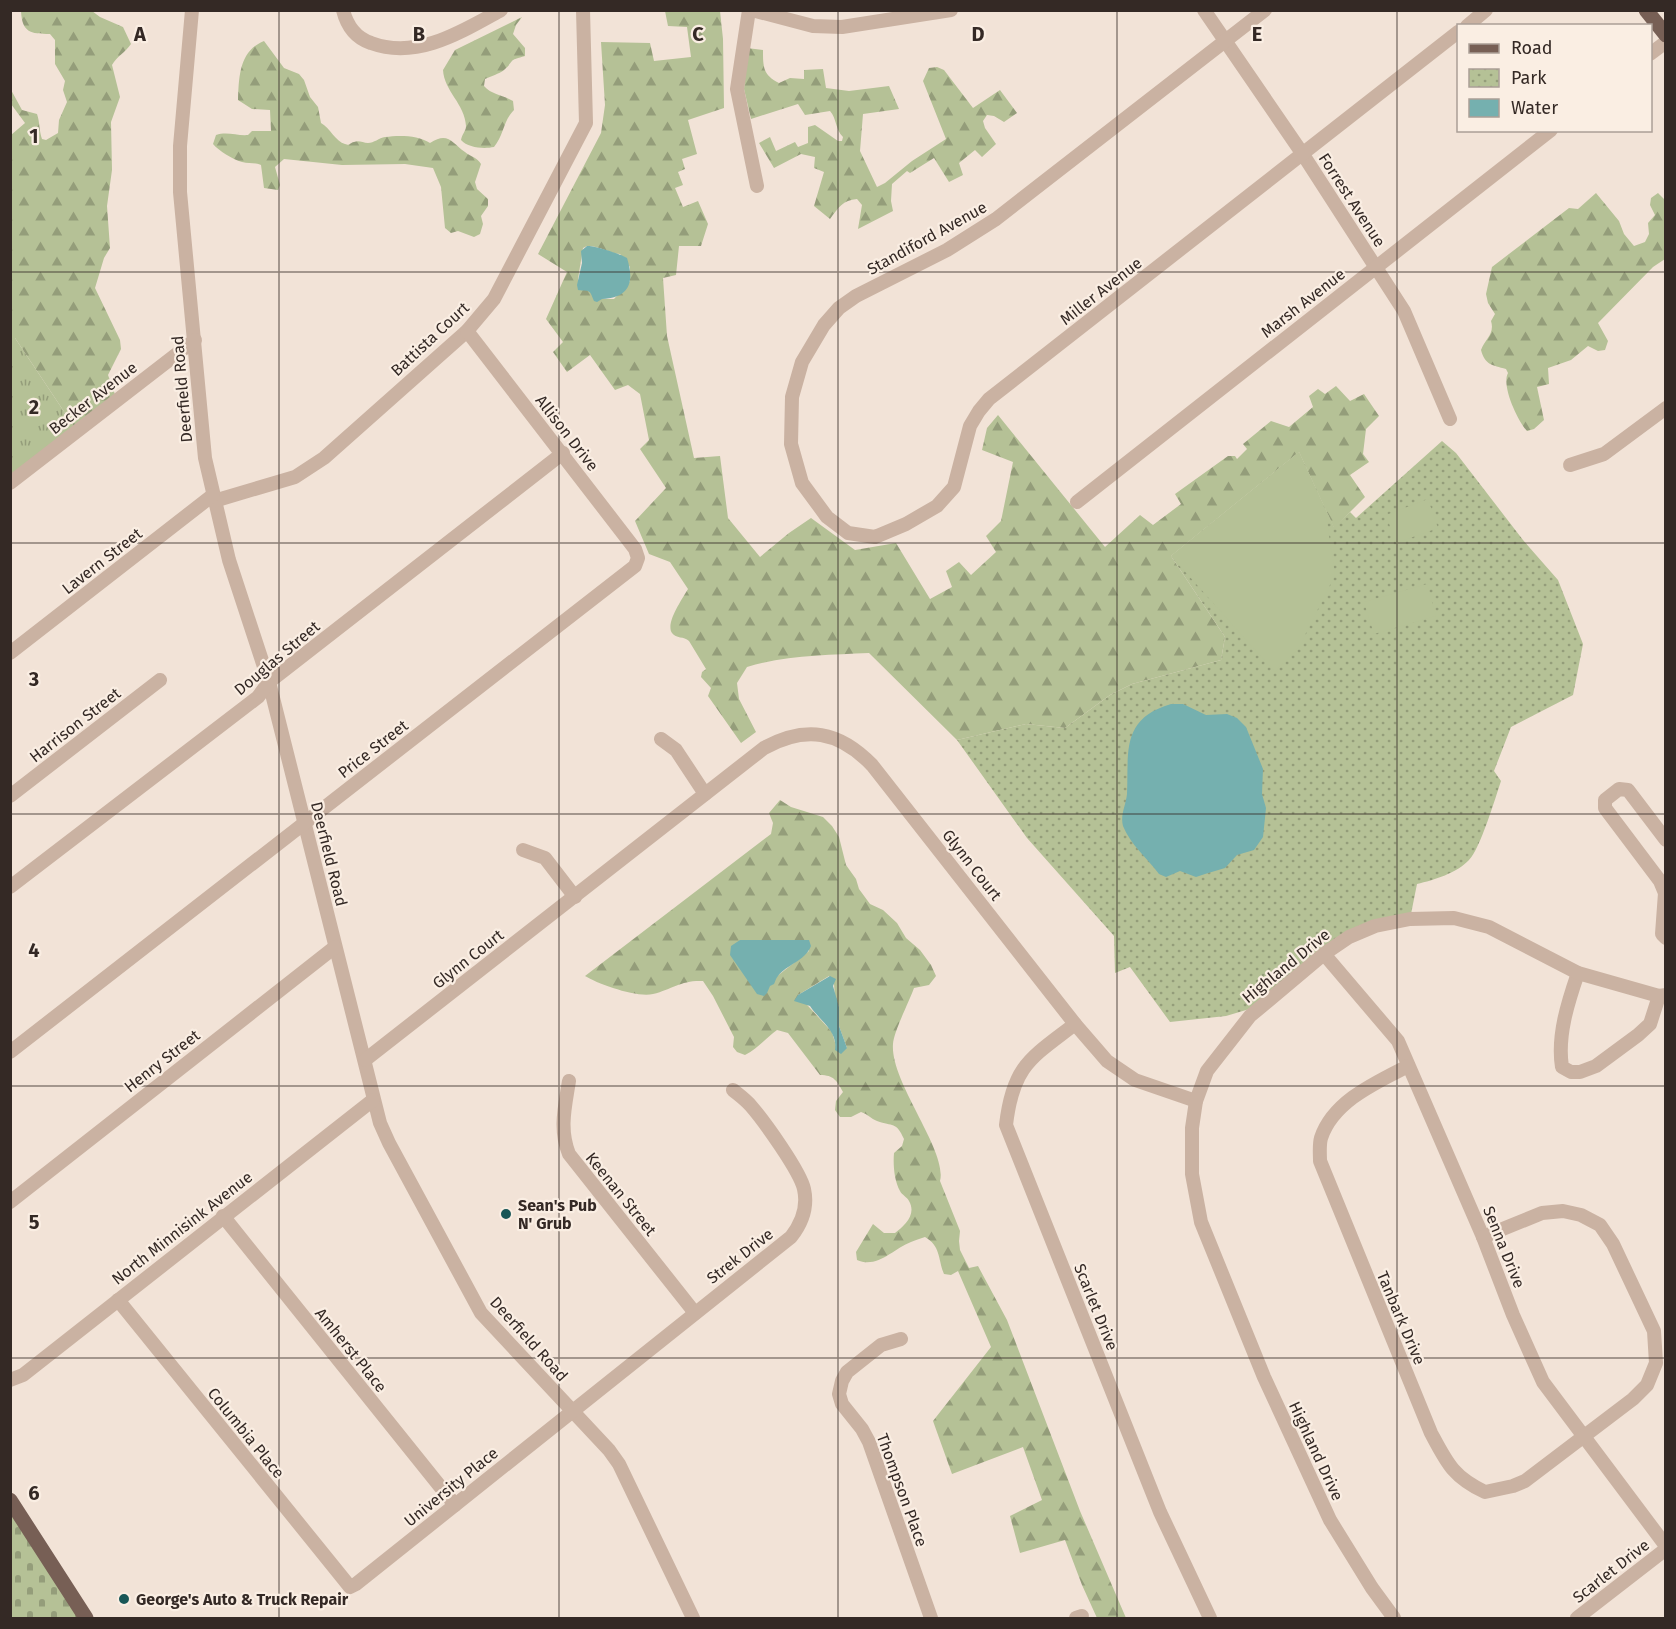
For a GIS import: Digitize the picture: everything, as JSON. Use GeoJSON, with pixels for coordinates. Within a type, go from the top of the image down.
{"type":"FeatureCollection","features":[{"type":"Feature","properties":{"kind":"main road"},"geometry":{"type":"LineString","coordinates":[[1646,10],[1665,35]]}},
{"type":"Feature","properties":{"kind":"main road"},"geometry":{"type":"LineString","coordinates":[[10,1500],[85,1618]]}},
{"type":"Feature","properties":{"kind":"street","name":"Deerfield Road"},"geometry":{"type":"LineString","coordinates":[[192,10],[180,158],[180,192],[205,458],[229,560],[269,682],[365,1060],[373,1100],[389,1143],[474,1303],[489,1323],[609,1450],[619,1464],[693,1618]]}},
{"type":"Feature","properties":{"kind":"street"},"geometry":{"type":"LineString","coordinates":[[343,10],[346,21],[360,39],[382,47],[403,49],[423,47],[501,10]]}},
{"type":"Feature","properties":{"kind":"street","name":"Battista Court"},"geometry":{"type":"LineString","coordinates":[[214,498],[295,477],[324,458],[467,331],[494,299],[586,123],[583,10]]}},
{"type":"Feature","properties":{"kind":"street"},"geometry":{"type":"LineString","coordinates":[[758,186],[737,89],[750,10],[813,26],[842,27],[951,10]]}},
{"type":"Feature","properties":{"kind":"street","name":"Forrest Avenue"},"geometry":{"type":"LineString","coordinates":[[1204,10],[1302,153],[1404,311],[1450,419]]}},
{"type":"Feature","properties":{"kind":"street","name":"Standiford Avenue"},"geometry":{"type":"LineString","coordinates":[[802,483],[791,444],[792,397],[807,352],[824,325],[839,308],[856,296],[947,250],[996,219],[1265,10]]}},
{"type":"Feature","properties":{"kind":"street"},"geometry":{"type":"LineString","coordinates":[[1469,24],[1486,10]]}},
{"type":"Feature","properties":{"kind":"street","name":"Miller Avenue"},"geometry":{"type":"LineString","coordinates":[[802,483],[827,517],[848,533],[862,536],[875,537],[906,524],[937,506],[954,487],[970,426],[989,399],[1457,33]]}},
{"type":"Feature","properties":{"kind":"street"},"geometry":{"type":"LineString","coordinates":[[1652,52],[1665,42]]}},
{"type":"Feature","properties":{"kind":"street","name":"Marsh Avenue"},"geometry":{"type":"LineString","coordinates":[[1077,502],[1548,132]]}},
{"type":"Feature","properties":{"kind":"street","name":"Allison Drive"},"geometry":{"type":"LineString","coordinates":[[467,331],[563,453],[635,549],[638,558]]}},
{"type":"Feature","properties":{"kind":"street","name":"Becker Avenue"},"geometry":{"type":"LineString","coordinates":[[10,483],[195,340]]}},
{"type":"Feature","properties":{"kind":"street"},"geometry":{"type":"LineString","coordinates":[[1570,465],[1604,454],[1665,408]]}},
{"type":"Feature","properties":{"kind":"street","name":"Douglas Street"},"geometry":{"type":"LineString","coordinates":[[10,886],[258,697],[269,682],[563,453]]}},
{"type":"Feature","properties":{"kind":"street","name":"Lavern Street"},"geometry":{"type":"LineString","coordinates":[[10,653],[214,498]]}},
{"type":"Feature","properties":{"kind":"street","name":"Price Street"},"geometry":{"type":"LineString","coordinates":[[10,1052],[635,566],[638,558]]}},
{"type":"Feature","properties":{"kind":"street","name":"Harrison Street"},"geometry":{"type":"LineString","coordinates":[[10,796],[160,680]]}},
{"type":"Feature","properties":{"kind":"street","name":"Glynn Court"},"geometry":{"type":"LineString","coordinates":[[365,1060],[764,748],[777,741],[806,734],[834,737],[848,743],[872,765],[1075,1024],[1107,1061],[1135,1080],[1196,1101]]}},
{"type":"Feature","properties":{"kind":"street"},"geometry":{"type":"LineString","coordinates":[[661,738],[676,750],[705,794]]}},
{"type":"Feature","properties":{"kind":"street"},"geometry":{"type":"LineString","coordinates":[[1665,840],[1628,790],[1618,789],[1605,800],[1605,808],[1660,881],[1665,893],[1662,934],[1665,938]]}},
{"type":"Feature","properties":{"kind":"street"},"geometry":{"type":"LineString","coordinates":[[523,850],[544,858],[575,897]]}},
{"type":"Feature","properties":{"kind":"street","name":"Highland Drive"},"geometry":{"type":"LineString","coordinates":[[1394,1618],[1372,1588],[1330,1520],[1264,1377],[1201,1222],[1192,1174],[1192,1128],[1196,1101],[1207,1071],[1250,1016],[1324,954],[1348,937],[1375,926],[1410,919],[1454,918],[1489,927],[1578,973],[1662,995]]}},
{"type":"Feature","properties":{"kind":"street","name":"Henry Street"},"geometry":{"type":"LineString","coordinates":[[10,1202],[335,947]]}},
{"type":"Feature","properties":{"kind":"street","name":"Senna Drive"},"geometry":{"type":"LineString","coordinates":[[1324,954],[1398,1041],[1543,1382],[1665,1548]]}},
{"type":"Feature","properties":{"kind":"street"},"geometry":{"type":"LineString","coordinates":[[1578,973],[1567,1005],[1560,1055],[1562,1067],[1571,1072],[1588,1071],[1638,1035],[1650,1023],[1662,995]]}},
{"type":"Feature","properties":{"kind":"street","name":"Scarlet Drive"},"geometry":{"type":"LineString","coordinates":[[1075,1024],[1030,1059],[1015,1081],[1008,1103],[1006,1125],[1160,1512],[1210,1618]]}},
{"type":"Feature","properties":{"kind":"street","name":"Tanbark Drive"},"geometry":{"type":"LineString","coordinates":[[1408,1066],[1377,1082],[1350,1100],[1328,1122],[1320,1140],[1320,1161],[1431,1433],[1457,1476],[1485,1492],[1514,1486],[1525,1481],[1584,1437],[1647,1385],[1656,1363],[1654,1331],[1613,1244],[1600,1225],[1581,1215],[1563,1211],[1542,1213],[1483,1237]]}},
{"type":"Feature","properties":{"kind":"street","name":"Keenan Street"},"geometry":{"type":"LineString","coordinates":[[568,1081],[562,1129],[569,1154],[695,1313]]}},
{"type":"Feature","properties":{"kind":"street","name":"Strek Drive"},"geometry":{"type":"LineString","coordinates":[[573,1411],[791,1237],[801,1222],[805,1208],[804,1189],[798,1172],[750,1105],[733,1090]]}},
{"type":"Feature","properties":{"kind":"street","name":"North Minnisink Avenue"},"geometry":{"type":"LineString","coordinates":[[10,1380],[23,1375],[373,1100]]}},
{"type":"Feature","properties":{"kind":"street","name":"Amherst Place"},"geometry":{"type":"LineString","coordinates":[[223,1216],[454,1505]]}},
{"type":"Feature","properties":{"kind":"street","name":"Columbia Place"},"geometry":{"type":"LineString","coordinates":[[118,1300],[350,1587]]}},
{"type":"Feature","properties":{"kind":"street","name":"Thompson Place"},"geometry":{"type":"LineString","coordinates":[[901,1339],[881,1345],[847,1372],[842,1381],[840,1394],[842,1404],[862,1429],[869,1442],[931,1618]]}},
{"type":"Feature","properties":{"kind":"street","name":"University Place"},"geometry":{"type":"LineString","coordinates":[[350,1587],[573,1411]]}},
{"type":"Feature","properties":{"kind":"street","name":"Scarlet Drive"},"geometry":{"type":"LineString","coordinates":[[1576,1618],[1665,1548]]}},
{"type":"Feature","properties":{"kind":"green space"},"geometry":{"type":"Polygon","coordinates":[[[21,11],[92,11],[123,27],[131,44],[112,65],[120,97],[111,122],[112,170],[107,206],[110,248],[104,258],[95,288],[120,340],[121,349],[108,375],[117,400],[77,431],[15,338],[11,338],[11,135],[25,123],[11,104],[10,88],[22,110],[37,114],[42,139],[46,140],[58,133],[59,120],[67,102],[63,90],[65,81],[55,64],[55,40],[50,34],[32,32],[25,28],[21,11]]]}},
{"type":"Feature","properties":{"kind":"green space"},"geometry":{"type":"Polygon","coordinates":[[[665,11],[720,11],[723,39],[724,108],[688,120],[697,154],[682,159],[685,169],[678,172],[683,185],[675,188],[683,207],[698,201],[708,224],[701,246],[679,246],[676,275],[663,278],[667,336],[694,458],[720,456],[728,518],[760,557],[811,518],[855,550],[896,543],[930,599],[952,587],[946,571],[959,562],[971,575],[996,552],[986,536],[1001,521],[1013,462],[982,450],[987,428],[998,415],[1105,547],[1140,515],[1153,525],[1181,504],[1175,494],[1228,456],[1235,456],[1237,459],[1247,449],[1243,444],[1271,421],[1289,427],[1313,407],[1309,396],[1318,389],[1325,394],[1336,386],[1350,401],[1364,394],[1379,416],[1366,429],[1363,454],[1369,462],[1350,475],[1365,497],[1334,528],[1299,452],[1171,556],[1225,637],[1221,660],[1132,684],[1110,695],[1065,728],[1026,724],[957,740],[869,653],[777,660],[747,667],[737,683],[739,699],[756,732],[741,743],[708,696],[711,688],[701,677],[702,672],[706,669],[689,641],[674,635],[670,629],[676,611],[688,589],[670,562],[649,554],[635,521],[666,488],[640,449],[649,440],[640,394],[628,385],[615,390],[590,355],[567,372],[553,352],[563,342],[546,319],[567,272],[538,254],[601,133],[605,105],[601,42],[650,43],[654,61],[691,57],[687,27],[668,26],[665,11]],[[591,246],[583,248],[578,279],[583,290],[587,289],[601,299],[614,299],[630,281],[630,267],[620,254],[591,246]]]}},
{"type":"Feature","properties":{"kind":"green space"},"geometry":{"type":"Polygon","coordinates":[[[522,17],[513,34],[525,48],[525,56],[514,60],[502,71],[485,79],[484,86],[513,101],[514,110],[494,147],[481,148],[468,145],[461,140],[466,128],[465,118],[447,85],[443,70],[455,50],[522,17]]]}},
{"type":"Feature","properties":{"kind":"green space"},"geometry":{"type":"Polygon","coordinates":[[[264,41],[284,68],[299,74],[304,80],[310,97],[318,107],[321,123],[342,143],[348,145],[358,141],[370,143],[396,136],[414,137],[430,143],[446,138],[478,160],[481,164],[475,182],[477,189],[488,199],[488,206],[481,216],[483,224],[480,234],[474,237],[458,231],[451,233],[445,228],[441,187],[433,168],[405,164],[342,165],[284,159],[275,167],[280,185],[278,190],[264,188],[261,165],[238,161],[216,147],[213,144],[216,135],[224,133],[248,135],[252,131],[271,131],[270,110],[252,109],[238,100],[240,74],[245,58],[256,45],[264,41]]]}},
{"type":"Feature","properties":{"kind":"green space"},"geometry":{"type":"Polygon","coordinates":[[[747,48],[763,50],[765,70],[779,83],[790,78],[804,79],[804,70],[823,69],[826,88],[849,91],[889,86],[899,109],[863,114],[860,151],[877,187],[946,139],[923,81],[929,68],[937,67],[944,70],[973,108],[1000,90],[1017,113],[1004,122],[987,115],[983,121],[985,128],[996,144],[982,157],[975,150],[959,163],[963,175],[949,182],[934,158],[910,173],[907,171],[892,184],[893,211],[858,229],[862,205],[857,199],[844,203],[830,219],[814,206],[824,172],[814,168],[815,157],[801,154],[774,168],[759,143],[770,137],[776,151],[795,142],[798,147],[808,143],[808,127],[815,125],[838,141],[842,141],[843,137],[830,111],[805,115],[798,104],[751,119],[744,89],[747,48]]]}},
{"type":"Feature","properties":{"kind":"green space"},"geometry":{"type":"Polygon","coordinates":[[[1596,193],[1619,221],[1624,234],[1634,246],[1645,242],[1649,234],[1648,223],[1655,215],[1650,205],[1651,198],[1658,193],[1665,200],[1665,259],[1653,267],[1598,323],[1608,341],[1605,350],[1598,351],[1588,346],[1571,360],[1548,368],[1549,384],[1537,387],[1544,420],[1534,429],[1527,431],[1519,420],[1512,403],[1507,386],[1506,369],[1487,362],[1481,350],[1491,333],[1491,321],[1495,314],[1488,303],[1486,294],[1492,267],[1569,208],[1578,209],[1596,193]]]}},
{"type":"Feature","properties":{"kind":"green space"},"geometry":{"type":"Polygon","coordinates":[[[10,338],[15,338],[77,431],[11,483],[10,338]]]}},
{"type":"Feature","properties":{"kind":"green space"},"geometry":{"type":"Polygon","coordinates":[[[1442,441],[1456,453],[1523,540],[1558,580],[1583,644],[1573,695],[1511,727],[1494,771],[1501,781],[1478,846],[1464,865],[1438,878],[1417,884],[1410,919],[1375,926],[1263,1005],[1226,1016],[1170,1022],[1130,967],[1115,973],[1114,936],[1027,838],[957,740],[1026,724],[1065,728],[1110,695],[1132,684],[1221,660],[1225,637],[1171,556],[1299,452],[1334,527],[1350,512],[1356,518],[1442,441]]]}},
{"type":"Feature","properties":{"kind":"green space"},"geometry":{"type":"Polygon","coordinates":[[[1299,452],[1325,509],[1335,575],[1299,647],[1275,672],[1171,556],[1299,452]]]}},
{"type":"Feature","properties":{"kind":"green space"},"geometry":{"type":"Polygon","coordinates":[[[1428,499],[1438,528],[1396,543],[1386,515],[1428,499]]]}},
{"type":"Feature","properties":{"kind":"green space"},"geometry":{"type":"Polygon","coordinates":[[[1427,584],[1436,616],[1374,634],[1364,602],[1427,584]]]}},
{"type":"Feature","properties":{"kind":"green space"},"geometry":{"type":"Polygon","coordinates":[[[780,800],[791,807],[823,817],[839,837],[846,865],[856,879],[859,889],[870,904],[883,910],[897,923],[906,938],[920,950],[936,976],[929,985],[914,988],[894,1038],[894,1060],[936,1152],[940,1181],[960,1231],[960,1250],[969,1268],[978,1266],[1007,1320],[1080,1511],[1126,1618],[1097,1618],[1065,1540],[1020,1553],[1010,1516],[1042,1500],[1023,1447],[952,1474],[933,1421],[991,1347],[958,1271],[951,1275],[944,1274],[934,1245],[925,1237],[904,1245],[878,1260],[864,1262],[857,1260],[856,1252],[873,1224],[884,1233],[895,1233],[910,1215],[911,1206],[900,1191],[894,1172],[894,1153],[902,1146],[904,1139],[899,1129],[861,1112],[851,1117],[840,1117],[835,1110],[836,1101],[843,1092],[839,1085],[832,1077],[820,1075],[788,1033],[777,1030],[745,1055],[737,1052],[733,1047],[734,1037],[703,981],[689,982],[646,995],[618,990],[585,976],[771,834],[773,823],[769,813],[780,800]],[[740,940],[767,989],[776,977],[809,951],[809,940],[740,940]],[[829,976],[798,995],[832,1032],[836,1046],[847,1048],[839,1026],[839,1007],[834,984],[829,976]]]}},
{"type":"Feature","properties":{"kind":"green space"},"geometry":{"type":"Polygon","coordinates":[[[10,1500],[85,1618],[11,1618],[10,1500]]]}},
{"type":"Feature","properties":{"kind":"water"},"geometry":{"type":"Polygon","coordinates":[[[587,246],[607,250],[627,258],[630,282],[624,292],[597,302],[594,301],[589,291],[578,290],[582,263],[581,251],[587,246]]]}},
{"type":"Feature","properties":{"kind":"water"},"geometry":{"type":"Polygon","coordinates":[[[1171,704],[1183,704],[1206,715],[1227,714],[1237,718],[1246,727],[1263,769],[1262,794],[1266,808],[1263,837],[1254,850],[1237,855],[1225,868],[1196,877],[1180,871],[1166,877],[1159,874],[1130,839],[1122,822],[1127,794],[1128,751],[1135,728],[1155,710],[1171,704]]]}},
{"type":"Feature","properties":{"kind":"water"},"geometry":{"type":"Polygon","coordinates":[[[740,940],[809,940],[811,946],[804,955],[781,972],[764,996],[757,994],[730,955],[731,946],[740,940]]]}},
{"type":"Feature","properties":{"kind":"water"},"geometry":{"type":"Polygon","coordinates":[[[830,976],[836,979],[833,986],[839,1007],[839,1026],[847,1048],[841,1054],[835,1050],[834,1037],[831,1032],[810,1006],[794,1001],[798,995],[830,976]]]}},
{"type":"Feature","properties":{"kind":"place","name":"Sean's Pub N' Grub"},"geometry":{"type":"Point","coordinates":[506,1214]}},
{"type":"Feature","properties":{"kind":"place","name":"George's Auto & Truck Repair"},"geometry":{"type":"Point","coordinates":[124,1599]}}]}
